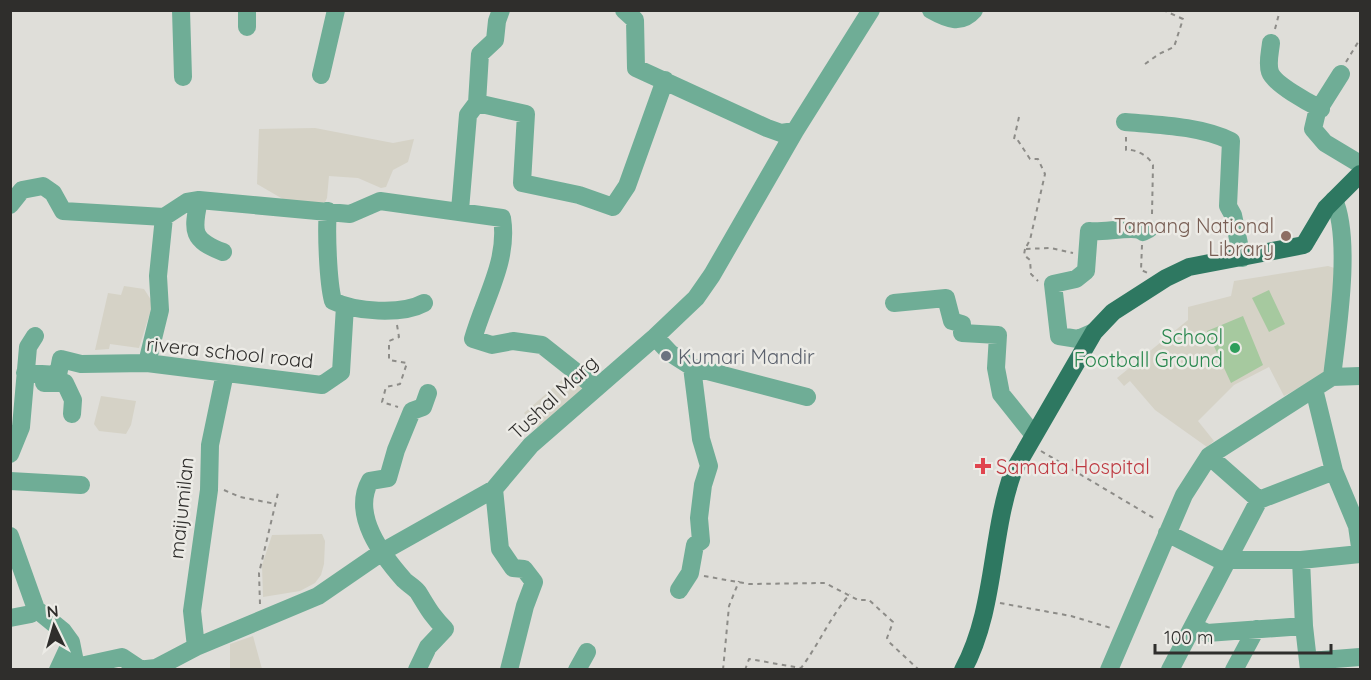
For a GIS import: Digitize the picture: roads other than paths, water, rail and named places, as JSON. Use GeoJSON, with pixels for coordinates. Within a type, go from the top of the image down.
{"type":"FeatureCollection","features":[{"type":"Feature","properties":{"kind":"main road"},"geometry":{"type":"LineString","coordinates":[[963,669],[974,650],[1005,494],[1031,439],[1094,333],[1113,312],[1166,278],[1189,267],[1216,260],[1242,258],[1304,245],[1326,208],[1360,174]]}},
{"type":"Feature","properties":{"kind":"street"},"geometry":{"type":"LineString","coordinates":[[181,10],[183,77]]}},
{"type":"Feature","properties":{"kind":"street"},"geometry":{"type":"LineString","coordinates":[[321,75],[336,10]]}},
{"type":"Feature","properties":{"kind":"street"},"geometry":{"type":"LineString","coordinates":[[624,10],[635,20],[636,68],[767,128],[782,133],[795,131]]}},
{"type":"Feature","properties":{"kind":"street","name":"Tushal Marg"},"geometry":{"type":"LineString","coordinates":[[147,669],[318,596],[382,552],[494,489],[531,445],[655,337],[696,298],[795,131],[871,10]]}},
{"type":"Feature","properties":{"kind":"street"},"geometry":{"type":"LineString","coordinates":[[931,10],[954,20],[963,20],[974,10]]}},
{"type":"Feature","properties":{"kind":"street"},"geometry":{"type":"LineString","coordinates":[[460,210],[468,114],[477,103],[480,54],[495,40],[496,21],[507,11]]}},
{"type":"Feature","properties":{"kind":"street"},"geometry":{"type":"LineString","coordinates":[[1271,43],[1269,66],[1271,76],[1307,103],[1321,109]]}},
{"type":"Feature","properties":{"kind":"street"},"geometry":{"type":"LineString","coordinates":[[1341,74],[1312,129],[1325,143],[1360,164]]}},
{"type":"Feature","properties":{"kind":"street"},"geometry":{"type":"LineString","coordinates":[[477,103],[526,114],[522,183],[579,195],[613,207],[627,186],[665,80]]}},
{"type":"Feature","properties":{"kind":"street"},"geometry":{"type":"LineString","coordinates":[[1125,122],[1185,128],[1219,135],[1231,141],[1228,206],[1233,215],[1242,258]]}},
{"type":"Feature","properties":{"kind":"street"},"geometry":{"type":"LineString","coordinates":[[10,205],[22,190],[43,186],[53,193],[63,211],[164,217],[187,202],[198,200],[350,214],[380,201],[447,212],[460,210],[502,218],[504,229],[492,291],[479,317],[473,339],[492,345],[513,341],[543,345],[596,387]]}},
{"type":"Feature","properties":{"kind":"street"},"geometry":{"type":"LineString","coordinates":[[198,200],[197,237],[202,244],[223,252]]}},
{"type":"Feature","properties":{"kind":"street"},"geometry":{"type":"LineString","coordinates":[[1332,377],[1352,270],[1335,200]]}},
{"type":"Feature","properties":{"kind":"street"},"geometry":{"type":"LineString","coordinates":[[328,211],[326,231],[333,301],[345,306],[396,311],[407,310],[424,303]]}},
{"type":"Feature","properties":{"kind":"street"},"geometry":{"type":"LineString","coordinates":[[147,363],[160,310],[158,276],[164,217]]}},
{"type":"Feature","properties":{"kind":"street"},"geometry":{"type":"LineString","coordinates":[[1094,333],[1078,339],[1059,336],[1053,284],[1076,279],[1086,271],[1089,231],[1114,232],[1132,227],[1143,232],[1149,229]]}},
{"type":"Feature","properties":{"kind":"street"},"geometry":{"type":"LineString","coordinates":[[894,303],[946,298],[952,321],[962,324],[962,333],[998,335],[996,368],[1002,394],[1031,439]]}},
{"type":"Feature","properties":{"kind":"street","name":"rivera school road"},"geometry":{"type":"LineString","coordinates":[[25,378],[58,375],[61,359],[81,364],[147,363],[322,385],[333,380],[341,372],[345,306]]}},
{"type":"Feature","properties":{"kind":"street"},"geometry":{"type":"LineString","coordinates":[[10,454],[21,427],[28,347],[35,336]]}},
{"type":"Feature","properties":{"kind":"street"},"geometry":{"type":"LineString","coordinates":[[655,337],[670,353],[692,367],[807,397]]}},
{"type":"Feature","properties":{"kind":"street"},"geometry":{"type":"LineString","coordinates":[[679,590],[690,573],[695,545],[701,541],[699,518],[702,485],[708,466],[701,439],[692,367]]}},
{"type":"Feature","properties":{"kind":"street","name":"maijumilan"},"geometry":{"type":"LineString","coordinates":[[196,647],[192,611],[209,490],[210,444],[225,373]]}},
{"type":"Feature","properties":{"kind":"street"},"geometry":{"type":"LineString","coordinates":[[1109,669],[1184,495],[1209,456],[1332,377],[1360,376]]}},
{"type":"Feature","properties":{"kind":"street"},"geometry":{"type":"LineString","coordinates":[[25,378],[64,383],[73,400],[72,414]]}},
{"type":"Feature","properties":{"kind":"street"},"geometry":{"type":"LineString","coordinates":[[1314,390],[1334,471],[1357,526],[1360,547]]}},
{"type":"Feature","properties":{"kind":"street"},"geometry":{"type":"LineString","coordinates":[[417,669],[428,647],[445,629],[427,611],[417,591],[382,552],[371,536],[366,516],[366,494],[370,481],[388,478],[396,450],[412,411],[423,407],[428,393]]}},
{"type":"Feature","properties":{"kind":"street"},"geometry":{"type":"LineString","coordinates":[[1209,456],[1259,500]]}},
{"type":"Feature","properties":{"kind":"street"},"geometry":{"type":"LineString","coordinates":[[1170,669],[1259,500],[1334,471]]}},
{"type":"Feature","properties":{"kind":"street"},"geometry":{"type":"LineString","coordinates":[[10,481],[81,485]]}},
{"type":"Feature","properties":{"kind":"street"},"geometry":{"type":"LineString","coordinates":[[494,489],[500,549],[513,568],[524,569],[534,582],[525,606],[509,669]]}},
{"type":"Feature","properties":{"kind":"street"},"geometry":{"type":"LineString","coordinates":[[1168,530],[1218,559],[1301,560],[1360,554]]}},
{"type":"Feature","properties":{"kind":"street"},"geometry":{"type":"LineString","coordinates":[[12,541],[36,609],[63,631],[71,642],[76,667],[122,657],[147,669]]}},
{"type":"Feature","properties":{"kind":"street"},"geometry":{"type":"LineString","coordinates":[[1301,560],[1304,626],[1309,665],[1360,657]]}},
{"type":"Feature","properties":{"kind":"street"},"geometry":{"type":"LineString","coordinates":[[10,618],[31,614],[36,609]]}},
{"type":"Feature","properties":{"kind":"street"},"geometry":{"type":"LineString","coordinates":[[1193,626],[1207,633],[1304,626]]}},
{"type":"Feature","properties":{"kind":"street"},"geometry":{"type":"LineString","coordinates":[[1233,669],[1256,629]]}},
{"type":"Feature","properties":{"kind":"street"},"geometry":{"type":"LineString","coordinates":[[58,669],[71,642]]}},
{"type":"Feature","properties":{"kind":"street"},"geometry":{"type":"LineString","coordinates":[[578,669],[587,652]]}},
{"type":"Feature","properties":{"kind":"place","name":"Tamang National Library"},"geometry":{"type":"Point","coordinates":[1286,236]}},
{"type":"Feature","properties":{"kind":"place","name":"School Football Ground"},"geometry":{"type":"Point","coordinates":[1235,348]}},
{"type":"Feature","properties":{"kind":"place","name":"Kumari Mandir"},"geometry":{"type":"Point","coordinates":[666,356]}},
{"type":"Feature","properties":{"kind":"place","name":"Samata Hospital"},"geometry":{"type":"Point","coordinates":[983,466]}}]}
